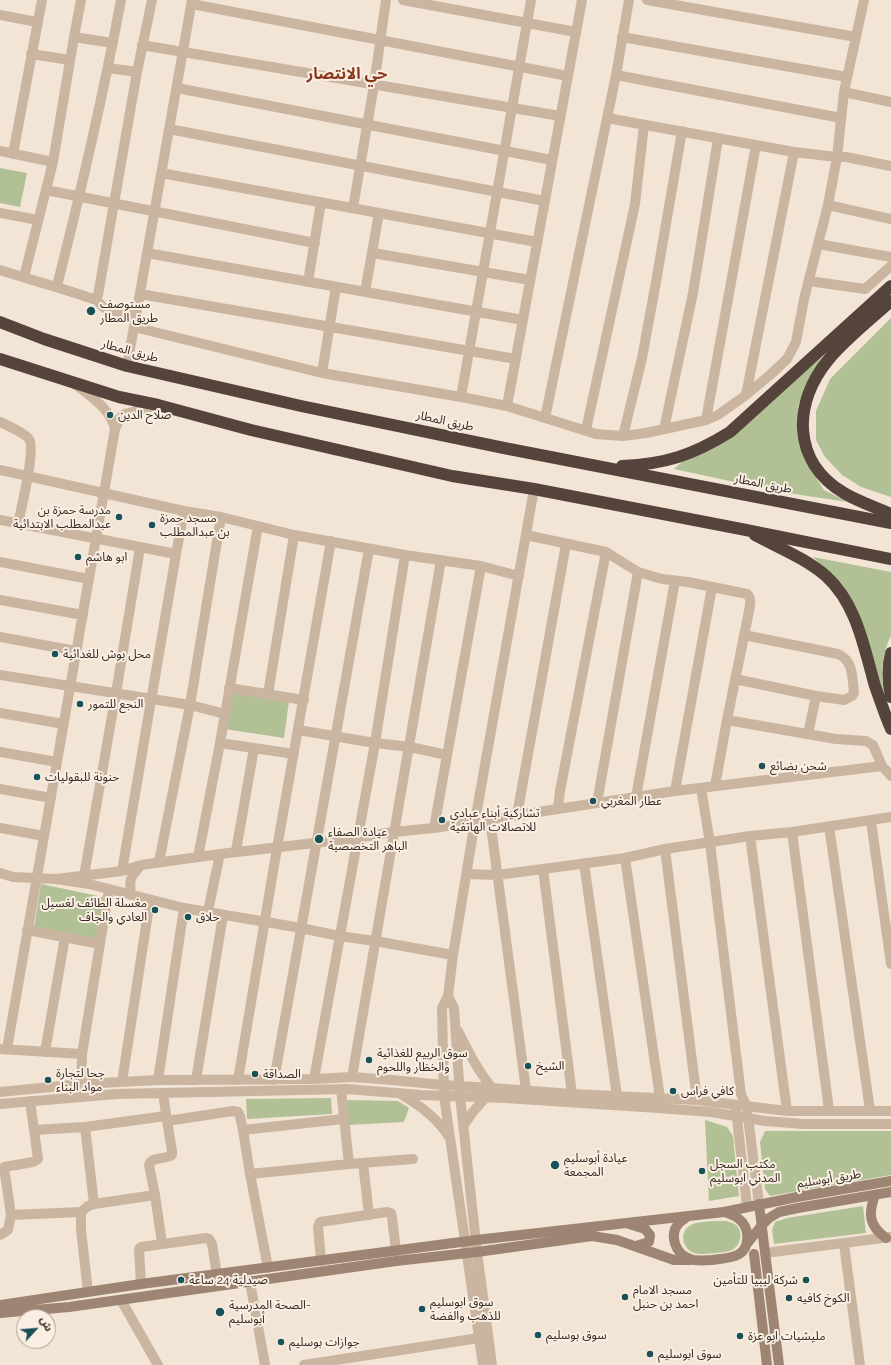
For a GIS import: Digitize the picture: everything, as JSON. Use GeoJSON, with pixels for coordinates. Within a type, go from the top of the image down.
{"type":"FeatureCollection","features":[{"type":"Feature","properties":{"kind":"highway"},"geometry":{"type":"LineString","coordinates":[[601,467],[657,463],[682,456],[708,446],[730,432],[891,286]]}},
{"type":"Feature","properties":{"kind":"highway"},"geometry":{"type":"LineString","coordinates":[[891,301],[841,346],[828,360],[816,377],[807,394],[803,413],[803,435],[806,449],[816,467],[825,478],[842,492],[863,503],[891,514]]}},
{"type":"Feature","properties":{"kind":"highway","name":"طريق المطار"},"geometry":{"type":"LineString","coordinates":[[0,322],[44,339],[127,366],[301,406],[601,467],[891,523]]}},
{"type":"Feature","properties":{"kind":"highway"},"geometry":{"type":"LineString","coordinates":[[0,359],[119,397],[158,405],[251,430],[452,476],[534,489],[891,558]]}},
{"type":"Feature","properties":{"kind":"highway"},"geometry":{"type":"LineString","coordinates":[[741,528],[804,560],[836,586],[850,607],[856,620],[876,687],[891,728]]}},
{"type":"Feature","properties":{"kind":"highway"},"geometry":{"type":"LineString","coordinates":[[891,653],[888,684],[891,697]]}},
{"type":"Feature","properties":{"kind":"main road","name":"طريق أبوسليم"},"geometry":{"type":"LineString","coordinates":[[724,1212],[747,1206],[891,1181]]}},
{"type":"Feature","properties":{"kind":"main road","name":"طريق أبوسليم"},"geometry":{"type":"LineString","coordinates":[[745,1247],[762,1224],[769,1218],[788,1210],[891,1192]]}},
{"type":"Feature","properties":{"kind":"main road"},"geometry":{"type":"LineString","coordinates":[[875,1195],[871,1206],[872,1220],[878,1232],[889,1237]]}},
{"type":"Feature","properties":{"kind":"main road"},"geometry":{"type":"LineString","coordinates":[[759,1204],[779,1365]]}},
{"type":"Feature","properties":{"kind":"main road"},"geometry":{"type":"LineString","coordinates":[[0,1305],[141,1284],[476,1240],[724,1212],[735,1216],[742,1221],[746,1229],[748,1239],[745,1247],[742,1252],[734,1258]]}},
{"type":"Feature","properties":{"kind":"main road"},"geometry":{"type":"LineString","coordinates":[[688,1216],[680,1222],[676,1228],[674,1242],[678,1251],[684,1257],[692,1260]]}},
{"type":"Feature","properties":{"kind":"main road"},"geometry":{"type":"LineString","coordinates":[[624,1223],[645,1229],[650,1235],[649,1242],[636,1246]]}},
{"type":"Feature","properties":{"kind":"main road"},"geometry":{"type":"LineString","coordinates":[[0,1313],[69,1307],[396,1261],[592,1236],[603,1236],[617,1240],[674,1260],[700,1261],[765,1253]]}},
{"type":"Feature","properties":{"kind":"main road"},"geometry":{"type":"LineString","coordinates":[[754,1254],[767,1365]]}},
{"type":"Feature","properties":{"kind":"main road"},"geometry":{"type":"LineString","coordinates":[[281,1266],[282,1277]]}},
{"type":"Feature","properties":{"kind":"main road"},"geometry":{"type":"LineString","coordinates":[[66,1296],[69,1307]]}},
{"type":"Feature","properties":{"kind":"street"},"geometry":{"type":"LineString","coordinates":[[13,154],[42,0]]}},
{"type":"Feature","properties":{"kind":"street"},"geometry":{"type":"LineString","coordinates":[[24,277],[53,162],[81,0]]}},
{"type":"Feature","properties":{"kind":"street"},"geometry":{"type":"LineString","coordinates":[[56,286],[79,197],[108,68],[121,0]]}},
{"type":"Feature","properties":{"kind":"street"},"geometry":{"type":"LineString","coordinates":[[95,298],[98,295],[137,72],[152,0]]}},
{"type":"Feature","properties":{"kind":"street"},"geometry":{"type":"LineString","coordinates":[[353,208],[374,85],[386,0]]}},
{"type":"Feature","properties":{"kind":"street"},"geometry":{"type":"LineString","coordinates":[[403,0],[576,32]]}},
{"type":"Feature","properties":{"kind":"street"},"geometry":{"type":"LineString","coordinates":[[461,397],[531,0]]}},
{"type":"Feature","properties":{"kind":"street"},"geometry":{"type":"LineString","coordinates":[[507,406],[582,0]]}},
{"type":"Feature","properties":{"kind":"street"},"geometry":{"type":"LineString","coordinates":[[545,418],[616,75],[628,0]]}},
{"type":"Feature","properties":{"kind":"street"},"geometry":{"type":"LineString","coordinates":[[647,0],[856,37]]}},
{"type":"Feature","properties":{"kind":"street"},"geometry":{"type":"LineString","coordinates":[[134,327],[322,373],[507,406],[596,434],[623,436],[646,433],[685,426],[718,415],[746,395],[787,359],[796,342],[804,299],[828,205],[837,157],[844,92],[856,37],[861,1]]}},
{"type":"Feature","properties":{"kind":"street"},"geometry":{"type":"LineString","coordinates":[[127,366],[192,2],[568,76]]}},
{"type":"Feature","properties":{"kind":"street"},"geometry":{"type":"LineString","coordinates":[[0,15],[37,22]]}},
{"type":"Feature","properties":{"kind":"street"},"geometry":{"type":"LineString","coordinates":[[74,37],[113,43]]}},
{"type":"Feature","properties":{"kind":"street"},"geometry":{"type":"LineString","coordinates":[[622,37],[847,77]]}},
{"type":"Feature","properties":{"kind":"street"},"geometry":{"type":"LineString","coordinates":[[142,45],[560,116]]}},
{"type":"Feature","properties":{"kind":"street"},"geometry":{"type":"LineString","coordinates":[[31,54],[70,60]]}},
{"type":"Feature","properties":{"kind":"street"},"geometry":{"type":"LineString","coordinates":[[108,68],[137,72]]}},
{"type":"Feature","properties":{"kind":"street"},"geometry":{"type":"LineString","coordinates":[[616,75],[841,118]]}},
{"type":"Feature","properties":{"kind":"street"},"geometry":{"type":"LineString","coordinates":[[177,88],[552,160]]}},
{"type":"Feature","properties":{"kind":"street"},"geometry":{"type":"LineString","coordinates":[[844,92],[891,102]]}},
{"type":"Feature","properties":{"kind":"street"},"geometry":{"type":"LineString","coordinates":[[607,118],[794,152],[837,157],[846,156],[891,166]]}},
{"type":"Feature","properties":{"kind":"street"},"geometry":{"type":"LineString","coordinates":[[586,430],[635,204],[644,125]]}},
{"type":"Feature","properties":{"kind":"street"},"geometry":{"type":"LineString","coordinates":[[169,129],[545,201]]}},
{"type":"Feature","properties":{"kind":"street"},"geometry":{"type":"LineString","coordinates":[[623,436],[642,358],[682,131]]}},
{"type":"Feature","properties":{"kind":"street"},"geometry":{"type":"LineString","coordinates":[[664,429],[693,293],[718,138]]}},
{"type":"Feature","properties":{"kind":"street"},"geometry":{"type":"LineString","coordinates":[[706,420],[756,145]]}},
{"type":"Feature","properties":{"kind":"street"},"geometry":{"type":"LineString","coordinates":[[0,151],[53,162]]}},
{"type":"Feature","properties":{"kind":"street"},"geometry":{"type":"LineString","coordinates":[[746,395],[794,152]]}},
{"type":"Feature","properties":{"kind":"street"},"geometry":{"type":"LineString","coordinates":[[161,173],[537,242]]}},
{"type":"Feature","properties":{"kind":"street"},"geometry":{"type":"LineString","coordinates":[[46,190],[315,243]]}},
{"type":"Feature","properties":{"kind":"street"},"geometry":{"type":"LineString","coordinates":[[308,282],[321,202]]}},
{"type":"Feature","properties":{"kind":"street"},"geometry":{"type":"LineString","coordinates":[[828,205],[891,219]]}},
{"type":"Feature","properties":{"kind":"street"},"geometry":{"type":"LineString","coordinates":[[365,292],[379,213]]}},
{"type":"Feature","properties":{"kind":"street"},"geometry":{"type":"LineString","coordinates":[[0,214],[38,220]]}},
{"type":"Feature","properties":{"kind":"street"},"geometry":{"type":"LineString","coordinates":[[818,244],[891,257]]}},
{"type":"Feature","properties":{"kind":"street"},"geometry":{"type":"LineString","coordinates":[[147,253],[523,320]]}},
{"type":"Feature","properties":{"kind":"street"},"geometry":{"type":"LineString","coordinates":[[373,253],[530,280]]}},
{"type":"Feature","properties":{"kind":"street"},"geometry":{"type":"LineString","coordinates":[[809,281],[865,289],[891,266]]}},
{"type":"Feature","properties":{"kind":"street"},"geometry":{"type":"LineString","coordinates":[[0,270],[33,281],[56,286],[93,299],[95,298],[106,309],[136,316]]}},
{"type":"Feature","properties":{"kind":"street"},"geometry":{"type":"LineString","coordinates":[[322,373],[336,287]]}},
{"type":"Feature","properties":{"kind":"street"},"geometry":{"type":"LineString","coordinates":[[140,294],[516,359]]}},
{"type":"Feature","properties":{"kind":"street"},"geometry":{"type":"LineString","coordinates":[[74,383],[107,411],[113,420],[115,429]]}},
{"type":"Feature","properties":{"kind":"street"},"geometry":{"type":"LineString","coordinates":[[82,1054],[3,1049],[28,930],[115,429],[120,418],[125,414],[158,405]]}},
{"type":"Feature","properties":{"kind":"street"},"geometry":{"type":"LineString","coordinates":[[0,422],[18,432],[25,434],[29,439],[32,449],[18,524]]}},
{"type":"Feature","properties":{"kind":"street"},"geometry":{"type":"LineString","coordinates":[[0,470],[294,535],[405,555],[481,566],[519,576]]}},
{"type":"Feature","properties":{"kind":"street"},"geometry":{"type":"LineString","coordinates":[[492,1365],[472,1252],[465,1242],[443,1091],[442,1008],[448,996],[474,821],[534,489]]}},
{"type":"Feature","properties":{"kind":"street"},"geometry":{"type":"LineString","coordinates":[[122,871],[184,511]]}},
{"type":"Feature","properties":{"kind":"street"},"geometry":{"type":"LineString","coordinates":[[159,862],[190,705],[221,518]]}},
{"type":"Feature","properties":{"kind":"street"},"geometry":{"type":"LineString","coordinates":[[0,520],[176,554]]}},
{"type":"Feature","properties":{"kind":"street"},"geometry":{"type":"LineString","coordinates":[[198,857],[220,743],[258,526]]}},
{"type":"Feature","properties":{"kind":"street"},"geometry":{"type":"LineString","coordinates":[[268,694],[294,535]]}},
{"type":"Feature","properties":{"kind":"street"},"geometry":{"type":"LineString","coordinates":[[526,536],[606,552],[638,572],[662,579],[688,582],[747,594],[749,596],[750,599],[744,635],[715,786]]}},
{"type":"Feature","properties":{"kind":"street"},"geometry":{"type":"LineString","coordinates":[[238,1080],[331,541]]}},
{"type":"Feature","properties":{"kind":"street"},"geometry":{"type":"LineString","coordinates":[[517,815],[566,544]]}},
{"type":"Feature","properties":{"kind":"street"},"geometry":{"type":"LineString","coordinates":[[84,876],[140,548]]}},
{"type":"Feature","properties":{"kind":"street"},"geometry":{"type":"LineString","coordinates":[[274,1080],[369,549]]}},
{"type":"Feature","properties":{"kind":"street"},"geometry":{"type":"LineString","coordinates":[[558,808],[606,552]]}},
{"type":"Feature","properties":{"kind":"street"},"geometry":{"type":"LineString","coordinates":[[314,1080],[375,743],[405,555]]}},
{"type":"Feature","properties":{"kind":"street"},"geometry":{"type":"LineString","coordinates":[[352,1078],[393,832],[410,747],[441,560]]}},
{"type":"Feature","properties":{"kind":"street"},"geometry":{"type":"LineString","coordinates":[[0,562],[89,579]]}},
{"type":"Feature","properties":{"kind":"street"},"geometry":{"type":"LineString","coordinates":[[434,828],[481,566]]}},
{"type":"Feature","properties":{"kind":"street"},"geometry":{"type":"LineString","coordinates":[[597,803],[638,572]]}},
{"type":"Feature","properties":{"kind":"street"},"geometry":{"type":"LineString","coordinates":[[636,797],[675,581]]}},
{"type":"Feature","properties":{"kind":"street"},"geometry":{"type":"LineString","coordinates":[[675,791],[712,587]]}},
{"type":"Feature","properties":{"kind":"street"},"geometry":{"type":"LineString","coordinates":[[0,600],[83,615]]}},
{"type":"Feature","properties":{"kind":"street"},"geometry":{"type":"LineString","coordinates":[[735,679],[816,696],[844,700],[852,696],[854,693],[850,664],[844,656],[744,635]]}},
{"type":"Feature","properties":{"kind":"street"},"geometry":{"type":"LineString","coordinates":[[0,636],[76,651]]}},
{"type":"Feature","properties":{"kind":"street"},"geometry":{"type":"LineString","coordinates":[[0,675],[190,705],[225,714]]}},
{"type":"Feature","properties":{"kind":"street"},"geometry":{"type":"LineString","coordinates":[[229,688],[304,700]]}},
{"type":"Feature","properties":{"kind":"street"},"geometry":{"type":"LineString","coordinates":[[808,734],[816,696]]}},
{"type":"Feature","properties":{"kind":"street"},"geometry":{"type":"LineString","coordinates":[[0,713],[64,724]]}},
{"type":"Feature","properties":{"kind":"street"},"geometry":{"type":"LineString","coordinates":[[727,720],[836,739],[869,742],[873,745],[882,766],[891,776]]}},
{"type":"Feature","properties":{"kind":"street"},"geometry":{"type":"LineString","coordinates":[[298,730],[375,743],[410,747],[446,755]]}},
{"type":"Feature","properties":{"kind":"street"},"geometry":{"type":"LineString","coordinates":[[220,743],[294,754]]}},
{"type":"Feature","properties":{"kind":"street"},"geometry":{"type":"LineString","coordinates":[[236,852],[254,748]]}},
{"type":"Feature","properties":{"kind":"street"},"geometry":{"type":"LineString","coordinates":[[0,752],[57,762]]}},
{"type":"Feature","properties":{"kind":"street"},"geometry":{"type":"LineString","coordinates":[[56,879],[122,871],[141,865],[159,862],[434,828],[675,791],[882,766]]}},
{"type":"Feature","properties":{"kind":"street"},"geometry":{"type":"LineString","coordinates":[[701,788],[710,843],[741,1094],[741,1105],[736,1116],[747,1206]]}},
{"type":"Feature","properties":{"kind":"street"},"geometry":{"type":"LineString","coordinates":[[0,789],[51,798]]}},
{"type":"Feature","properties":{"kind":"street"},"geometry":{"type":"LineString","coordinates":[[467,874],[497,875],[625,858],[665,849],[891,817]]}},
{"type":"Feature","properties":{"kind":"street"},"geometry":{"type":"LineString","coordinates":[[490,819],[526,1090]]}},
{"type":"Feature","properties":{"kind":"street"},"geometry":{"type":"LineString","coordinates":[[871,821],[891,964]]}},
{"type":"Feature","properties":{"kind":"street"},"geometry":{"type":"LineString","coordinates":[[829,826],[870,1110]]}},
{"type":"Feature","properties":{"kind":"street"},"geometry":{"type":"LineString","coordinates":[[0,828],[44,836]]}},
{"type":"Feature","properties":{"kind":"street"},"geometry":{"type":"LineString","coordinates":[[792,832],[829,1110]]}},
{"type":"Feature","properties":{"kind":"street"},"geometry":{"type":"LineString","coordinates":[[750,836],[787,1111]]}},
{"type":"Feature","properties":{"kind":"street"},"geometry":{"type":"LineString","coordinates":[[665,849],[698,1100]]}},
{"type":"Feature","properties":{"kind":"street"},"geometry":{"type":"LineString","coordinates":[[208,912],[220,854]]}},
{"type":"Feature","properties":{"kind":"street"},"geometry":{"type":"LineString","coordinates":[[625,858],[660,1098]]}},
{"type":"Feature","properties":{"kind":"street"},"geometry":{"type":"LineString","coordinates":[[584,863],[617,1096]]}},
{"type":"Feature","properties":{"kind":"street"},"geometry":{"type":"LineString","coordinates":[[131,895],[130,882],[141,865]]}},
{"type":"Feature","properties":{"kind":"street"},"geometry":{"type":"LineString","coordinates":[[543,869],[572,1094]]}},
{"type":"Feature","properties":{"kind":"street"},"geometry":{"type":"LineString","coordinates":[[0,873],[13,877]]}},
{"type":"Feature","properties":{"kind":"street"},"geometry":{"type":"LineString","coordinates":[[0,879],[13,877],[56,879],[89,884],[184,908],[453,955]]}},
{"type":"Feature","properties":{"kind":"street"},"geometry":{"type":"LineString","coordinates":[[81,1096],[82,1054],[109,889]]}},
{"type":"Feature","properties":{"kind":"street"},"geometry":{"type":"LineString","coordinates":[[122,1082],[150,900]]}},
{"type":"Feature","properties":{"kind":"street"},"geometry":{"type":"LineString","coordinates":[[158,1080],[184,908]]}},
{"type":"Feature","properties":{"kind":"street"},"geometry":{"type":"LineString","coordinates":[[196,1080],[224,915]]}},
{"type":"Feature","properties":{"kind":"street"},"geometry":{"type":"LineString","coordinates":[[28,930],[100,944]]}},
{"type":"Feature","properties":{"kind":"street"},"geometry":{"type":"LineString","coordinates":[[45,1052],[65,937]]}},
{"type":"Feature","properties":{"kind":"street"},"geometry":{"type":"LineString","coordinates":[[448,996],[454,1008],[456,1026],[460,1091],[476,1240],[472,1252],[478,1338],[483,1365]]}},
{"type":"Feature","properties":{"kind":"street"},"geometry":{"type":"LineString","coordinates":[[456,1026],[469,1052],[492,1088]]}},
{"type":"Feature","properties":{"kind":"street"},"geometry":{"type":"LineString","coordinates":[[0,1092],[81,1084],[158,1080],[314,1080],[352,1078],[392,1080],[443,1091]]}},
{"type":"Feature","properties":{"kind":"street"},"geometry":{"type":"LineString","coordinates":[[0,1104],[116,1094],[341,1089],[399,1093],[460,1091],[492,1088],[572,1094],[698,1100],[787,1111],[891,1111]]}},
{"type":"Feature","properties":{"kind":"street"},"geometry":{"type":"LineString","coordinates":[[341,1089],[349,1164]]}},
{"type":"Feature","properties":{"kind":"street"},"geometry":{"type":"LineString","coordinates":[[460,1091],[486,1097],[711,1112],[764,1121],[804,1124],[891,1124]]}},
{"type":"Feature","properties":{"kind":"street"},"geometry":{"type":"LineString","coordinates":[[162,1243],[149,1165],[153,1159],[172,1155],[163,1093]]}},
{"type":"Feature","properties":{"kind":"street"},"geometry":{"type":"LineString","coordinates":[[399,1093],[425,1110],[444,1129],[450,1139]]}},
{"type":"Feature","properties":{"kind":"street"},"geometry":{"type":"LineString","coordinates":[[464,1125],[486,1097]]}},
{"type":"Feature","properties":{"kind":"street"},"geometry":{"type":"LineString","coordinates":[[0,1235],[8,1230],[2,1167],[33,1162],[38,1159],[30,1101]]}},
{"type":"Feature","properties":{"kind":"street"},"geometry":{"type":"LineString","coordinates":[[741,1105],[748,1118],[759,1204]]}},
{"type":"Feature","properties":{"kind":"street"},"geometry":{"type":"LineString","coordinates":[[34,1130],[85,1127],[233,1111],[238,1112],[243,1130],[268,1268]]}},
{"type":"Feature","properties":{"kind":"street"},"geometry":{"type":"LineString","coordinates":[[243,1130],[344,1119]]}},
{"type":"Feature","properties":{"kind":"street"},"geometry":{"type":"LineString","coordinates":[[85,1127],[94,1204]]}},
{"type":"Feature","properties":{"kind":"street"},"geometry":{"type":"LineString","coordinates":[[250,1174],[412,1158]]}},
{"type":"Feature","properties":{"kind":"street"},"geometry":{"type":"LineString","coordinates":[[364,1163],[369,1215]]}},
{"type":"Feature","properties":{"kind":"street"},"geometry":{"type":"LineString","coordinates":[[7,1210],[81,1212],[88,1206],[94,1204],[155,1194]]}},
{"type":"Feature","properties":{"kind":"street"},"geometry":{"type":"LineString","coordinates":[[81,1212],[80,1230],[88,1292]]}},
{"type":"Feature","properties":{"kind":"street"},"geometry":{"type":"LineString","coordinates":[[321,1261],[318,1227],[320,1222],[387,1212],[391,1213],[392,1217],[396,1251]]}},
{"type":"Feature","properties":{"kind":"street"},"geometry":{"type":"LineString","coordinates":[[765,1253],[889,1237]]}},
{"type":"Feature","properties":{"kind":"street"},"geometry":{"type":"LineString","coordinates":[[141,1284],[139,1249],[141,1247],[162,1243],[206,1238],[209,1239],[212,1244],[217,1274]]}},
{"type":"Feature","properties":{"kind":"street"},"geometry":{"type":"LineString","coordinates":[[844,1244],[860,1365]]}},
{"type":"Feature","properties":{"kind":"street"},"geometry":{"type":"LineString","coordinates":[[250,1282],[265,1365]]}},
{"type":"Feature","properties":{"kind":"street"},"geometry":{"type":"LineString","coordinates":[[121,1300],[158,1365]]}},
{"type":"Feature","properties":{"kind":"street"},"geometry":{"type":"LineString","coordinates":[[304,1365],[478,1338]]}},
{"type":"Feature","properties":{"kind":"green space"},"geometry":{"type":"Polygon","coordinates":[[[0,168],[27,173],[20,207],[0,203],[0,168]]]}},
{"type":"Feature","properties":{"kind":"green space"},"geometry":{"type":"Polygon","coordinates":[[[891,318],[891,497],[861,487],[842,475],[825,457],[816,440],[816,411],[830,379],[891,318]]]}},
{"type":"Feature","properties":{"kind":"green space"},"geometry":{"type":"Polygon","coordinates":[[[827,353],[807,383],[798,406],[797,431],[804,459],[824,490],[848,502],[781,492],[674,469],[762,408],[827,353]]]}},
{"type":"Feature","properties":{"kind":"green space"},"geometry":{"type":"Polygon","coordinates":[[[813,557],[891,572],[891,636],[884,654],[882,672],[883,685],[891,721],[876,672],[827,571],[813,557]]]}},
{"type":"Feature","properties":{"kind":"green space"},"geometry":{"type":"Polygon","coordinates":[[[229,692],[289,701],[284,738],[224,729],[229,692]]]}},
{"type":"Feature","properties":{"kind":"green space"},"geometry":{"type":"Polygon","coordinates":[[[41,884],[103,897],[97,940],[34,928],[41,884]]]}},
{"type":"Feature","properties":{"kind":"green space"},"geometry":{"type":"Polygon","coordinates":[[[331,1098],[332,1114],[247,1119],[246,1099],[331,1098]]]}},
{"type":"Feature","properties":{"kind":"green space"},"geometry":{"type":"Polygon","coordinates":[[[347,1100],[398,1101],[409,1108],[404,1122],[349,1125],[347,1100]]]}},
{"type":"Feature","properties":{"kind":"green space"},"geometry":{"type":"Polygon","coordinates":[[[705,1120],[727,1127],[733,1136],[739,1196],[709,1201],[705,1120]]]}},
{"type":"Feature","properties":{"kind":"green space"},"geometry":{"type":"Polygon","coordinates":[[[765,1131],[891,1131],[891,1175],[770,1196],[765,1189],[760,1142],[765,1131]]]}},
{"type":"Feature","properties":{"kind":"green space"},"geometry":{"type":"Polygon","coordinates":[[[863,1206],[866,1233],[774,1244],[772,1230],[775,1222],[787,1218],[863,1206]]]}},
{"type":"Feature","properties":{"kind":"green space"},"geometry":{"type":"Polygon","coordinates":[[[726,1221],[736,1225],[740,1233],[740,1240],[733,1249],[710,1254],[699,1254],[693,1253],[686,1246],[683,1236],[688,1227],[696,1223],[726,1221]]]}},
{"type":"Feature","properties":{"kind":"place","name":"مستوصف طريق المطار"},"geometry":{"type":"Point","coordinates":[91,311]}},
{"type":"Feature","properties":{"kind":"place","name":"صلاح الدين"},"geometry":{"type":"Point","coordinates":[110,415]}},
{"type":"Feature","properties":{"kind":"place","name":"مدرسة حمزة بن عبدالمطلب الابتدائية"},"geometry":{"type":"Point","coordinates":[119,517]}},
{"type":"Feature","properties":{"kind":"place","name":"مسجد حمزة بن عبدالمطلب"},"geometry":{"type":"Point","coordinates":[152,525]}},
{"type":"Feature","properties":{"kind":"place","name":"ابو هاشم"},"geometry":{"type":"Point","coordinates":[78,557]}},
{"type":"Feature","properties":{"kind":"place","name":"محل بوش للغدائية"},"geometry":{"type":"Point","coordinates":[55,654]}},
{"type":"Feature","properties":{"kind":"place","name":"النجع للتمور"},"geometry":{"type":"Point","coordinates":[80,704]}},
{"type":"Feature","properties":{"kind":"place","name":"شحن بضائع"},"geometry":{"type":"Point","coordinates":[762,766]}},
{"type":"Feature","properties":{"kind":"place","name":"حنونة للبقوليات"},"geometry":{"type":"Point","coordinates":[37,777]}},
{"type":"Feature","properties":{"kind":"place","name":"عطار المغربي"},"geometry":{"type":"Point","coordinates":[593,801]}},
{"type":"Feature","properties":{"kind":"place","name":"تشاركية أبناء عبادي للاتصالات الهاتفية"},"geometry":{"type":"Point","coordinates":[442,820]}},
{"type":"Feature","properties":{"kind":"place","name":"عيادة الصفاء الباهر التخصصية"},"geometry":{"type":"Point","coordinates":[319,839]}},
{"type":"Feature","properties":{"kind":"place","name":"مغسلة الطائف لغسيل العادي والجاف"},"geometry":{"type":"Point","coordinates":[155,910]}},
{"type":"Feature","properties":{"kind":"place","name":"حلاق"},"geometry":{"type":"Point","coordinates":[188,917]}},
{"type":"Feature","properties":{"kind":"place","name":"سوق الربيع للغذائية والخظار واللحوم"},"geometry":{"type":"Point","coordinates":[369,1060]}},
{"type":"Feature","properties":{"kind":"place","name":"الشيخ"},"geometry":{"type":"Point","coordinates":[528,1066]}},
{"type":"Feature","properties":{"kind":"place","name":"الصداقة"},"geometry":{"type":"Point","coordinates":[255,1074]}},
{"type":"Feature","properties":{"kind":"place","name":"جحا لتجارة مواد البناء"},"geometry":{"type":"Point","coordinates":[48,1080]}},
{"type":"Feature","properties":{"kind":"place","name":"كافي فراس"},"geometry":{"type":"Point","coordinates":[673,1091]}},
{"type":"Feature","properties":{"kind":"place","name":"عيادة أبوسليم المجمعة"},"geometry":{"type":"Point","coordinates":[555,1165]}},
{"type":"Feature","properties":{"kind":"place","name":"مكتب السجل المدني ابوسليم"},"geometry":{"type":"Point","coordinates":[702,1171]}},
{"type":"Feature","properties":{"kind":"place","name":"صيدلية 24 ساعة"},"geometry":{"type":"Point","coordinates":[181,1280]}},
{"type":"Feature","properties":{"kind":"place","name":"شركة ليبيا للتأمين"},"geometry":{"type":"Point","coordinates":[806,1280]}},
{"type":"Feature","properties":{"kind":"place","name":"مسجد الامام احمد بن حنبل"},"geometry":{"type":"Point","coordinates":[625,1297]}},
{"type":"Feature","properties":{"kind":"place","name":"الكوخ كافيه"},"geometry":{"type":"Point","coordinates":[789,1298]}},
{"type":"Feature","properties":{"kind":"place","name":"سوق ابوسليم للذهب والفضة"},"geometry":{"type":"Point","coordinates":[422,1309]}},
{"type":"Feature","properties":{"kind":"place","name":"الصحة المدرسية- أبوسليم"},"geometry":{"type":"Point","coordinates":[220,1312]}},
{"type":"Feature","properties":{"kind":"place","name":"سوق بوسليم"},"geometry":{"type":"Point","coordinates":[538,1335]}},
{"type":"Feature","properties":{"kind":"place","name":"مليشيات ابو عزة"},"geometry":{"type":"Point","coordinates":[740,1336]}},
{"type":"Feature","properties":{"kind":"place","name":"جوازات بوسليم"},"geometry":{"type":"Point","coordinates":[281,1342]}},
{"type":"Feature","properties":{"kind":"place","name":"سوق ابوسليم"},"geometry":{"type":"Point","coordinates":[650,1354]}},
{"type":"Feature","properties":{"kind":"district","name":"حي الانتصار"},"geometry":{"type":"Point","coordinates":[347,74]}}]}
